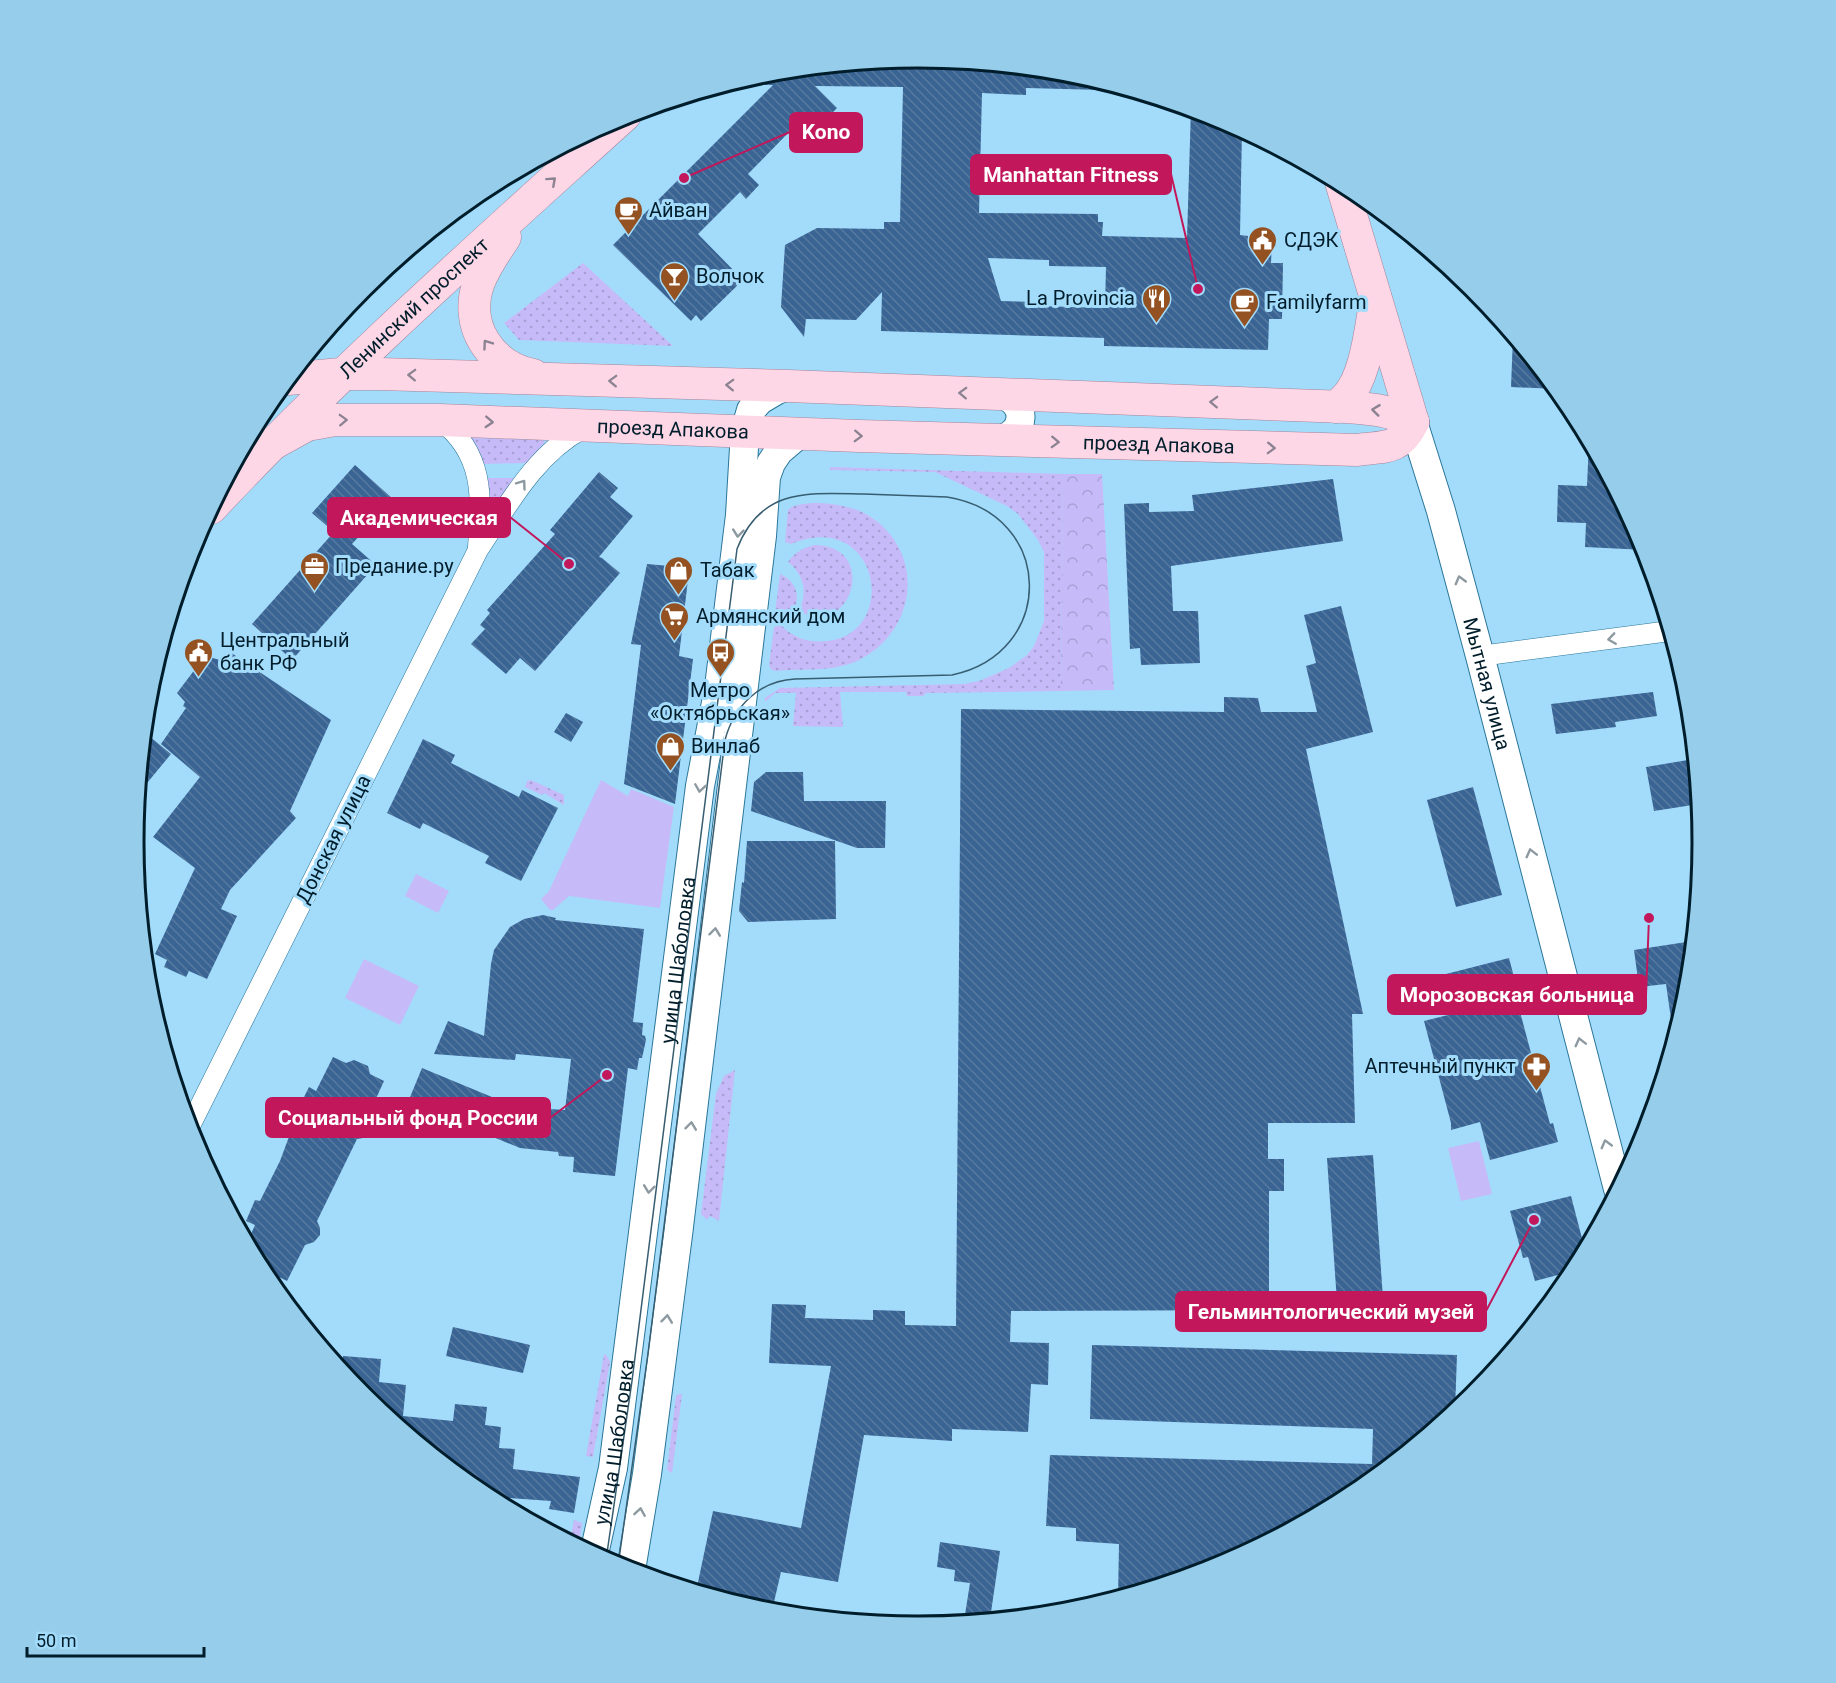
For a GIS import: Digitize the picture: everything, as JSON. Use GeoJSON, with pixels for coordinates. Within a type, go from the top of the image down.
{"type":"FeatureCollection","features":[{"type":"Feature","properties":{"kind":"main road","name":"Ленинский проспект"},"geometry":{"type":"LineString","coordinates":[[230,488],[341,374],[604,134]]}},
{"type":"Feature","properties":{"kind":"main road","name":"Мытная улица"},"geometry":{"type":"LineString","coordinates":[[1345,196],[1441,511],[1615,1177]]}},
{"type":"Feature","properties":{"kind":"main road"},"geometry":{"type":"LineString","coordinates":[[526,205],[488,264],[479,283],[475,300],[475,315],[478,331],[500,361],[518,372],[554,380]]}},
{"type":"Feature","properties":{"kind":"main road"},"geometry":{"type":"LineString","coordinates":[[1336,407],[1352,391],[1358,380],[1367,349],[1376,300]]}},
{"type":"Feature","properties":{"kind":"main road"},"geometry":{"type":"LineString","coordinates":[[298,378],[341,374],[788,386],[1336,407],[1381,410],[1399,414],[1413,422]]}},
{"type":"Feature","properties":{"kind":"main road","name":"улица Шаболовка"},"geometry":{"type":"LineString","coordinates":[[596,1545],[613,1468],[700,786],[719,687],[737,538],[745,431],[751,410],[760,400],[788,386]]}},
{"type":"Feature","properties":{"kind":"main road"},"geometry":{"type":"LineString","coordinates":[[997,440],[1006,439],[1013,434],[1019,427],[1021,418],[1020,409],[1015,402],[999,394]]}},
{"type":"Feature","properties":{"kind":"main road","name":"проезд Апакова"},"geometry":{"type":"LineString","coordinates":[[269,446],[307,425],[326,422],[440,420],[799,434],[1357,450],[1380,449],[1397,442],[1408,432],[1413,422]]}},
{"type":"Feature","properties":{"kind":"main road","name":"улица Шаболовка"},"geometry":{"type":"LineString","coordinates":[[633,1561],[647,1474],[678,1235],[756,591],[766,477],[779,451],[799,434]]}},
{"type":"Feature","properties":{"kind":"street","name":"Донская улица"},"geometry":{"type":"LineString","coordinates":[[440,420],[454,430],[463,444],[473,462],[479,482],[481,514],[478,550]]}},
{"type":"Feature","properties":{"kind":"street","name":"Донская улица"},"geometry":{"type":"LineString","coordinates":[[195,1116],[478,550],[519,488],[549,452],[566,437],[590,425]]}},
{"type":"Feature","properties":{"kind":"street"},"geometry":{"type":"LineString","coordinates":[[1480,656],[1663,632]]}},
{"type":"Feature","properties":{"kind":"green space"},"geometry":{"type":"Polygon","coordinates":[[[583,263],[673,346],[519,340],[504,323],[583,263]]]}},
{"type":"Feature","properties":{"kind":"green space"},"geometry":{"type":"Polygon","coordinates":[[[472,438],[543,440],[545,442],[526,463],[482,464],[472,438]]]}},
{"type":"Feature","properties":{"kind":"green space"},"geometry":{"type":"Polygon","coordinates":[[[830,467],[1063,474],[1061,691],[926,693],[923,696],[907,696],[906,692],[840,692],[843,727],[793,726],[796,693],[775,693],[765,702],[765,698],[780,688],[964,684],[979,681],[1009,668],[1027,655],[1034,646],[1044,621],[1044,552],[1038,540],[1018,514],[1007,506],[935,472],[830,470],[830,467]]]}},
{"type":"Feature","properties":{"kind":"green space"},"geometry":{"type":"Polygon","coordinates":[[[1063,474],[1102,474],[1114,690],[1061,691],[1063,474]]]}},
{"type":"Feature","properties":{"kind":"green space"},"geometry":{"type":"Polygon","coordinates":[[[487,478],[514,478],[498,505],[492,505],[487,478]]]}},
{"type":"Feature","properties":{"kind":"green space"},"geometry":{"type":"Polygon","coordinates":[[[825,503],[856,510],[883,526],[897,544],[905,564],[908,586],[904,607],[895,627],[881,645],[861,659],[829,668],[775,671],[769,665],[774,627],[781,625],[796,636],[808,640],[827,641],[850,633],[865,617],[871,597],[870,576],[861,556],[844,542],[821,537],[791,544],[785,542],[788,510],[796,505],[825,503]]]}},
{"type":"Feature","properties":{"kind":"green space"},"geometry":{"type":"Polygon","coordinates":[[[814,545],[834,549],[847,560],[852,574],[851,589],[844,603],[833,613],[818,617],[799,611],[804,591],[803,584],[798,572],[788,562],[800,551],[814,545]]]}},
{"type":"Feature","properties":{"kind":"green space"},"geometry":{"type":"Polygon","coordinates":[[[780,574],[792,583],[797,594],[795,606],[787,618],[779,617],[775,613],[780,574]]]}},
{"type":"Feature","properties":{"kind":"green space"},"geometry":{"type":"Polygon","coordinates":[[[531,780],[564,795],[564,805],[544,793],[542,795],[525,787],[527,781],[531,780]]]}},
{"type":"Feature","properties":{"kind":"green space"},"geometry":{"type":"Polygon","coordinates":[[[601,780],[628,796],[631,789],[674,807],[660,908],[569,896],[550,910],[541,899],[549,891],[601,780]]]}},
{"type":"Feature","properties":{"kind":"green space"},"geometry":{"type":"Polygon","coordinates":[[[416,874],[449,891],[438,913],[405,896],[416,874]]]}},
{"type":"Feature","properties":{"kind":"green space"},"geometry":{"type":"Polygon","coordinates":[[[364,959],[419,986],[400,1025],[345,998],[364,959]]]}},
{"type":"Feature","properties":{"kind":"green space"},"geometry":{"type":"Polygon","coordinates":[[[735,1070],[719,1221],[710,1216],[707,1220],[701,1214],[716,1094],[724,1076],[735,1070]]]}},
{"type":"Feature","properties":{"kind":"green space"},"geometry":{"type":"Polygon","coordinates":[[[1479,1141],[1492,1194],[1461,1201],[1448,1148],[1479,1141]]]}},
{"type":"Feature","properties":{"kind":"green space"},"geometry":{"type":"Polygon","coordinates":[[[604,1354],[610,1362],[593,1457],[586,1456],[604,1354]]]}},
{"type":"Feature","properties":{"kind":"green space"},"geometry":{"type":"Polygon","coordinates":[[[682,1394],[672,1473],[667,1470],[676,1396],[682,1394]]]}},
{"type":"Feature","properties":{"kind":"green space"},"geometry":{"type":"Polygon","coordinates":[[[574,1520],[582,1523],[580,1538],[571,1534],[574,1520]]]}},
{"type":"Feature","properties":{"kind":"building"},"geometry":{"type":"Polygon","coordinates":[[[918,68],[969,69],[1019,74],[1102,90],[1026,88],[1026,95],[982,93],[979,213],[1098,214],[1098,222],[1103,222],[1102,236],[1187,238],[1191,118],[1242,139],[1240,235],[1248,236],[1248,240],[1272,241],[1271,263],[1283,263],[1282,319],[1269,319],[1268,350],[1104,346],[1104,338],[881,331],[882,292],[856,320],[806,319],[804,337],[781,307],[785,245],[817,228],[884,229],[884,222],[900,222],[903,87],[815,86],[837,108],[824,121],[817,114],[797,135],[792,129],[748,174],[759,185],[746,199],[740,192],[698,234],[743,280],[701,321],[696,315],[691,321],[613,245],[773,85],[764,85],[767,82],[817,74],[867,69],[918,68]],[[988,258],[1001,301],[1041,302],[1041,306],[1105,308],[1106,267],[1049,266],[1049,260],[988,258]]]}},
{"type":"Feature","properties":{"kind":"building"},"geometry":{"type":"Polygon","coordinates":[[[1513,346],[1546,389],[1511,387],[1513,346]]]}},
{"type":"Feature","properties":{"kind":"building"},"geometry":{"type":"Polygon","coordinates":[[[1588,456],[1612,499],[1635,549],[1585,547],[1586,523],[1557,522],[1558,485],[1587,486],[1588,456]]]}},
{"type":"Feature","properties":{"kind":"building"},"geometry":{"type":"Polygon","coordinates":[[[355,465],[393,499],[352,544],[376,565],[292,660],[252,624],[334,532],[312,513],[355,465]]]}},
{"type":"Feature","properties":{"kind":"building"},"geometry":{"type":"Polygon","coordinates":[[[599,472],[618,488],[610,497],[633,516],[599,557],[620,573],[535,671],[520,658],[506,674],[471,644],[485,629],[480,625],[490,613],[487,610],[555,534],[550,530],[599,472]]]}},
{"type":"Feature","properties":{"kind":"building"},"geometry":{"type":"Polygon","coordinates":[[[1333,479],[1343,541],[1171,566],[1173,611],[1198,611],[1200,663],[1141,665],[1140,648],[1130,649],[1124,504],[1149,503],[1149,512],[1194,511],[1192,495],[1333,479]]]}},
{"type":"Feature","properties":{"kind":"building"},"geometry":{"type":"Polygon","coordinates":[[[647,564],[681,567],[681,570],[689,571],[679,656],[693,659],[675,804],[624,784],[641,645],[631,644],[647,564]]]}},
{"type":"Feature","properties":{"kind":"building"},"geometry":{"type":"Polygon","coordinates":[[[1341,606],[1373,732],[1306,749],[1363,1014],[1352,1014],[1355,1123],[1268,1123],[1268,1159],[1284,1159],[1284,1191],[1269,1191],[1269,1310],[1011,1311],[1010,1342],[1049,1343],[1048,1385],[1031,1384],[1028,1432],[952,1429],[952,1441],[864,1435],[838,1582],[781,1572],[774,1602],[698,1583],[713,1511],[801,1528],[831,1366],[769,1363],[772,1304],[806,1305],[805,1318],[873,1320],[873,1310],[905,1311],[905,1325],[956,1326],[961,709],[1224,712],[1224,697],[1258,698],[1261,712],[1317,712],[1306,666],[1316,663],[1304,615],[1341,606]]]}},
{"type":"Feature","properties":{"kind":"building"},"geometry":{"type":"Polygon","coordinates":[[[230,652],[331,720],[290,811],[296,818],[230,890],[221,909],[237,916],[207,979],[189,971],[186,977],[164,967],[167,960],[155,954],[195,868],[153,837],[200,777],[161,744],[186,708],[183,706],[185,702],[177,693],[205,656],[224,661],[230,652]]]}},
{"type":"Feature","properties":{"kind":"building"},"geometry":{"type":"Polygon","coordinates":[[[1653,692],[1657,716],[1615,722],[1616,727],[1556,734],[1551,704],[1653,692]]]}},
{"type":"Feature","properties":{"kind":"building"},"geometry":{"type":"Polygon","coordinates":[[[566,713],[583,722],[571,742],[554,732],[566,713]]]}},
{"type":"Feature","properties":{"kind":"building"},"geometry":{"type":"Polygon","coordinates":[[[151,738],[171,754],[147,783],[151,738]]]}},
{"type":"Feature","properties":{"kind":"building"},"geometry":{"type":"Polygon","coordinates":[[[423,739],[455,755],[451,763],[519,797],[522,790],[558,808],[521,881],[485,863],[489,856],[423,823],[420,829],[387,813],[423,739]]]}},
{"type":"Feature","properties":{"kind":"building"},"geometry":{"type":"Polygon","coordinates":[[[1687,760],[1691,805],[1654,811],[1646,767],[1687,760]]]}},
{"type":"Feature","properties":{"kind":"building"},"geometry":{"type":"Polygon","coordinates":[[[766,772],[803,772],[804,801],[886,801],[885,848],[857,848],[751,811],[754,782],[766,772]]]}},
{"type":"Feature","properties":{"kind":"building"},"geometry":{"type":"Polygon","coordinates":[[[1473,787],[1502,895],[1456,907],[1427,800],[1473,787]]]}},
{"type":"Feature","properties":{"kind":"building"},"geometry":{"type":"Polygon","coordinates":[[[747,841],[835,841],[836,919],[748,922],[739,911],[747,841]]]}},
{"type":"Feature","properties":{"kind":"building"},"geometry":{"type":"Polygon","coordinates":[[[543,915],[556,918],[555,920],[644,929],[633,1022],[643,1023],[642,1035],[646,1040],[637,1070],[628,1068],[615,1176],[573,1172],[574,1157],[559,1156],[558,1152],[520,1148],[408,1102],[422,1068],[516,1107],[565,1110],[571,1059],[516,1054],[515,1060],[434,1054],[448,1021],[484,1036],[494,950],[510,927],[524,919],[543,915]]]}},
{"type":"Feature","properties":{"kind":"building"},"geometry":{"type":"Polygon","coordinates":[[[1685,942],[1671,1019],[1666,984],[1639,987],[1634,950],[1685,942]]]}},
{"type":"Feature","properties":{"kind":"building"},"geometry":{"type":"Polygon","coordinates":[[[1509,958],[1514,977],[1511,978],[1550,1124],[1553,1123],[1558,1142],[1490,1160],[1480,1122],[1451,1130],[1424,1021],[1452,1014],[1442,975],[1509,958]]]}},
{"type":"Feature","properties":{"kind":"building"},"geometry":{"type":"Polygon","coordinates":[[[333,1057],[346,1063],[354,1060],[368,1066],[370,1074],[384,1081],[368,1116],[369,1133],[357,1139],[317,1221],[320,1235],[314,1242],[305,1245],[287,1281],[274,1272],[251,1233],[255,1225],[246,1221],[255,1200],[260,1201],[280,1161],[290,1134],[303,1111],[298,1109],[309,1087],[316,1091],[333,1057]]]}},
{"type":"Feature","properties":{"kind":"building"},"geometry":{"type":"Polygon","coordinates":[[[1373,1155],[1383,1299],[1337,1302],[1327,1158],[1373,1155]]]}},
{"type":"Feature","properties":{"kind":"building"},"geometry":{"type":"Polygon","coordinates":[[[1571,1196],[1582,1239],[1560,1274],[1535,1281],[1528,1257],[1523,1258],[1510,1211],[1571,1196]]]}},
{"type":"Feature","properties":{"kind":"building"},"geometry":{"type":"Polygon","coordinates":[[[453,1327],[530,1345],[523,1373],[446,1356],[453,1327]]]}},
{"type":"Feature","properties":{"kind":"building"},"geometry":{"type":"Polygon","coordinates":[[[1092,1345],[1457,1355],[1455,1398],[1389,1456],[1348,1485],[1305,1512],[1214,1557],[1118,1589],[1119,1544],[1076,1541],[1076,1528],[1046,1526],[1050,1455],[1372,1464],[1373,1429],[1090,1419],[1092,1345]]]}},
{"type":"Feature","properties":{"kind":"building"},"geometry":{"type":"Polygon","coordinates":[[[343,1356],[381,1359],[379,1382],[406,1385],[403,1416],[453,1421],[455,1404],[487,1407],[485,1425],[501,1427],[499,1448],[515,1449],[513,1469],[580,1477],[574,1513],[549,1509],[551,1501],[509,1498],[488,1485],[447,1456],[408,1423],[343,1359],[343,1356]]]}},
{"type":"Feature","properties":{"kind":"building"},"geometry":{"type":"Polygon","coordinates":[[[940,1542],[1000,1551],[991,1612],[965,1614],[970,1583],[954,1581],[955,1570],[937,1567],[940,1542]]]}},
{"type":"Feature","properties":{"kind":"tram line"},"geometry":{"type":"LineString","coordinates":[[607,1550],[632,1381],[737,549],[747,529],[759,514],[773,504],[806,495],[824,493],[947,497],[983,509],[1008,529],[1024,555],[1029,584],[1025,613],[1011,640],[986,662],[952,675],[782,681],[759,690],[742,706],[729,728],[725,740],[648,1354],[619,1556]]}},
{"type":"Feature","properties":{"kind":"place","name":"Kono"},"geometry":{"type":"Point","coordinates":[684,178]}},
{"type":"Feature","properties":{"kind":"place","name":"Айван"},"geometry":{"type":"Point","coordinates":[628,236]}},
{"type":"Feature","properties":{"kind":"place","name":"СДЭК"},"geometry":{"type":"Point","coordinates":[1263,266]}},
{"type":"Feature","properties":{"kind":"place","name":"Manhattan Fitness"},"geometry":{"type":"Point","coordinates":[1198,289]}},
{"type":"Feature","properties":{"kind":"place","name":"Волчок"},"geometry":{"type":"Point","coordinates":[675,302]}},
{"type":"Feature","properties":{"kind":"place","name":"La Provincia"},"geometry":{"type":"Point","coordinates":[1156,324]}},
{"type":"Feature","properties":{"kind":"place","name":"Familyfarm"},"geometry":{"type":"Point","coordinates":[1245,328]}},
{"type":"Feature","properties":{"kind":"place","name":"Академическая"},"geometry":{"type":"Point","coordinates":[569,564]}},
{"type":"Feature","properties":{"kind":"place","name":"Предание.ру"},"geometry":{"type":"Point","coordinates":[314,592]}},
{"type":"Feature","properties":{"kind":"place","name":"Табак"},"geometry":{"type":"Point","coordinates":[679,596]}},
{"type":"Feature","properties":{"kind":"place","name":"Армянский дом"},"geometry":{"type":"Point","coordinates":[675,642]}},
{"type":"Feature","properties":{"kind":"place","name":"Центральный банк РФ"},"geometry":{"type":"Point","coordinates":[199,678]}},
{"type":"Feature","properties":{"kind":"place","name":"Метро «Октябрьская»"},"geometry":{"type":"Point","coordinates":[720,678]}},
{"type":"Feature","properties":{"kind":"place","name":"Винлаб"},"geometry":{"type":"Point","coordinates":[670,772]}},
{"type":"Feature","properties":{"kind":"place","name":"Морозовская больница"},"geometry":{"type":"Point","coordinates":[1649,918]}},
{"type":"Feature","properties":{"kind":"place","name":"Социальный фонд России"},"geometry":{"type":"Point","coordinates":[607,1075]}},
{"type":"Feature","properties":{"kind":"place","name":"Аптечный пункт"},"geometry":{"type":"Point","coordinates":[1537,1092]}},
{"type":"Feature","properties":{"kind":"place","name":"Гельминтологический музей"},"geometry":{"type":"Point","coordinates":[1534,1220]}}]}
